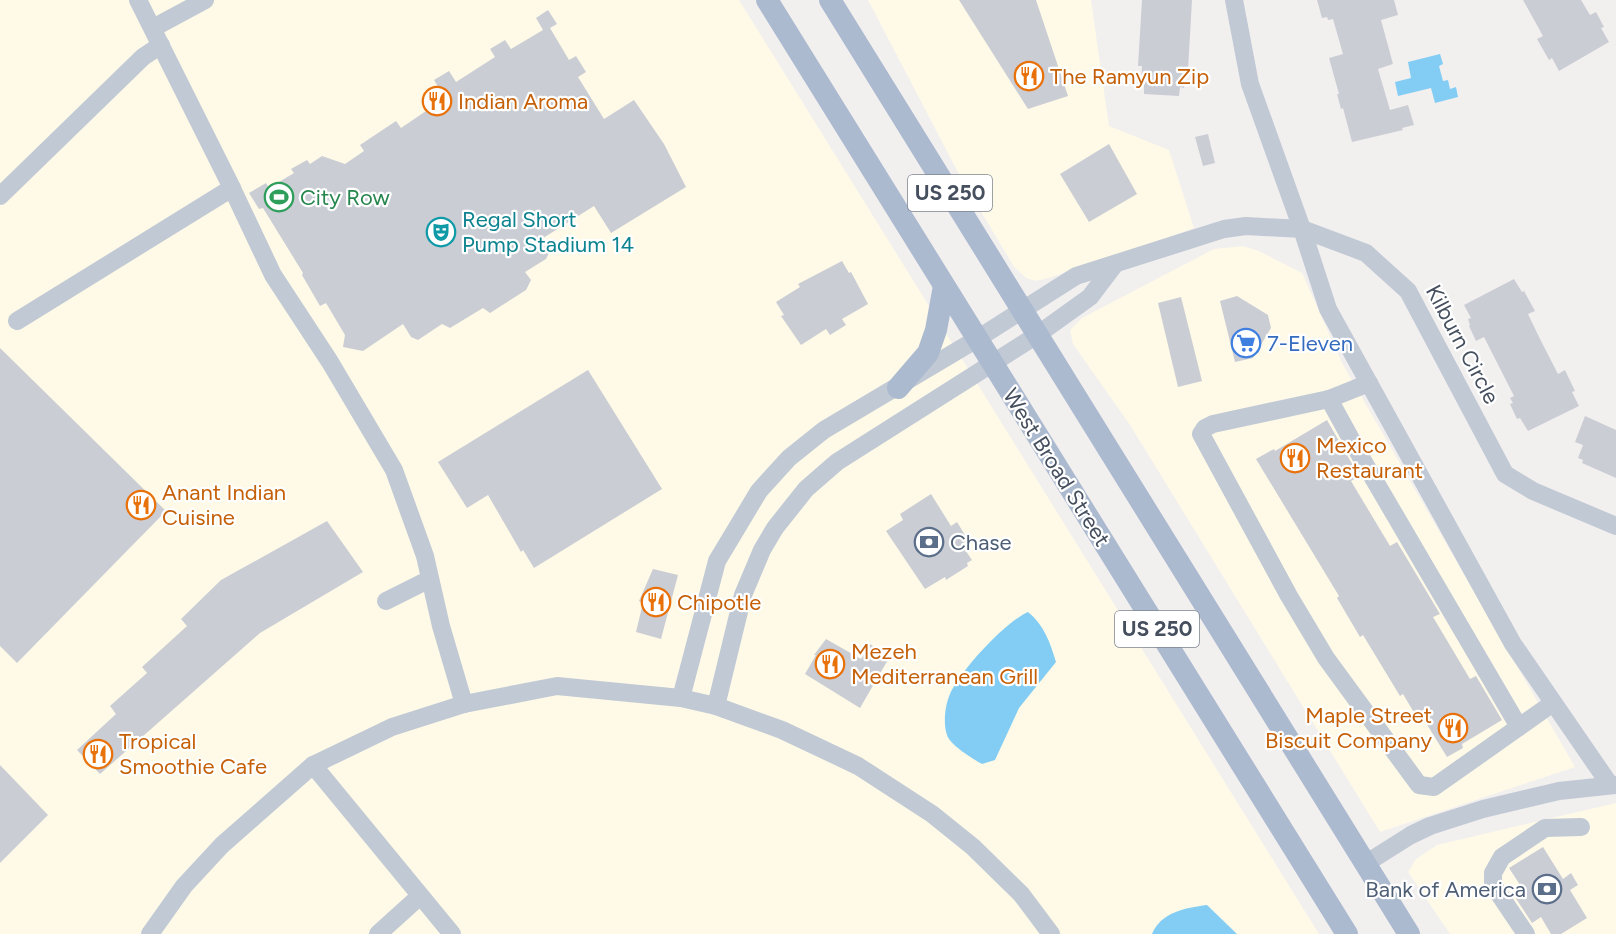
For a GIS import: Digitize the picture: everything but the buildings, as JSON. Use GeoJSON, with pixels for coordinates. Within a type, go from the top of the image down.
{"type":"FeatureCollection","features":[{"type":"Feature","properties":{"kind":"main road","name":"West Broad Street"},"geometry":{"type":"LineString","coordinates":[[767,0],[1347,934]]}},
{"type":"Feature","properties":{"kind":"main road","name":"US 250"},"geometry":{"type":"LineString","coordinates":[[830,0],[1409,934]]}},
{"type":"Feature","properties":{"kind":"main road"},"geometry":{"type":"LineString","coordinates":[[898,388],[928,353],[936,330],[944,286]]}},
{"type":"Feature","properties":{"kind":"street"},"geometry":{"type":"LineString","coordinates":[[138,0],[273,275],[330,362],[393,470],[425,556],[441,626],[464,704]]}},
{"type":"Feature","properties":{"kind":"street"},"geometry":{"type":"LineString","coordinates":[[153,28],[205,0]]}},
{"type":"Feature","properties":{"kind":"street"},"geometry":{"type":"LineString","coordinates":[[1234,0],[1250,84],[1328,309],[1513,644],[1613,785],[1559,791],[1483,809],[1411,835],[1365,864]]}},
{"type":"Feature","properties":{"kind":"street"},"geometry":{"type":"LineString","coordinates":[[0,196],[143,57],[161,45]]}},
{"type":"Feature","properties":{"kind":"street"},"geometry":{"type":"LineString","coordinates":[[17,321],[232,188]]}},
{"type":"Feature","properties":{"kind":"street"},"geometry":{"type":"LineString","coordinates":[[681,698],[717,561],[759,491],[789,458],[824,430],[898,388],[1076,276],[1224,229],[1246,226],[1302,229]]}},
{"type":"Feature","properties":{"kind":"street","name":"Kilburn Circle"},"geometry":{"type":"LineString","coordinates":[[1302,229],[1366,253],[1374,260],[1385,286],[1401,293],[1408,291],[1505,474],[1533,491],[1616,526]]}},
{"type":"Feature","properties":{"kind":"street"},"geometry":{"type":"LineString","coordinates":[[716,706],[743,595],[762,550],[775,528],[806,489],[837,462],[1037,335],[1090,297],[1115,264]]}},
{"type":"Feature","properties":{"kind":"street"},"geometry":{"type":"LineString","coordinates":[[1369,382],[1329,399],[1213,424],[1205,428],[1201,435],[1289,596],[1326,658],[1419,785],[1434,787],[1553,703]]}},
{"type":"Feature","properties":{"kind":"street"},"geometry":{"type":"LineString","coordinates":[[1329,399],[1519,727]]}},
{"type":"Feature","properties":{"kind":"street"},"geometry":{"type":"LineString","coordinates":[[386,601],[430,579]]}},
{"type":"Feature","properties":{"kind":"street"},"geometry":{"type":"LineString","coordinates":[[150,934],[184,886],[222,845],[313,765],[392,727],[464,704],[557,686],[681,698],[716,706],[782,730],[858,766],[932,814],[973,847],[1021,894],[1051,934]]}},
{"type":"Feature","properties":{"kind":"street"},"geometry":{"type":"LineString","coordinates":[[313,765],[452,934]]}},
{"type":"Feature","properties":{"kind":"street"},"geometry":{"type":"LineString","coordinates":[[1526,934],[1493,885],[1492,873],[1502,857],[1545,828],[1581,827]]}},
{"type":"Feature","properties":{"kind":"street"},"geometry":{"type":"LineString","coordinates":[[378,934],[420,896]]}},
{"type":"Feature","properties":{"kind":"shaded area"},"geometry":{"type":"Polygon","coordinates":[[[0,0],[739,0],[1319,934],[0,934],[0,0]]]}},
{"type":"Feature","properties":{"kind":"shaded area"},"geometry":{"type":"Polygon","coordinates":[[[868,0],[1091,0],[1109,126],[1169,150],[1194,228],[1049,278],[1036,281],[1026,278],[1014,267],[961,178],[868,0]]]}},
{"type":"Feature","properties":{"kind":"shaded area"},"geometry":{"type":"Polygon","coordinates":[[[1243,246],[1259,251],[1302,273],[1342,363],[1575,767],[1380,832],[1130,425],[1073,344],[1070,330],[1082,318],[1214,249],[1243,246]]]}},
{"type":"Feature","properties":{"kind":"shaded area"},"geometry":{"type":"Polygon","coordinates":[[[1616,803],[1616,934],[1450,934],[1408,872],[1416,859],[1437,845],[1616,803]]]}},
{"type":"Feature","properties":{"kind":"water"},"geometry":{"type":"Polygon","coordinates":[[[1440,54],[1443,64],[1439,66],[1443,81],[1448,80],[1450,89],[1456,87],[1458,97],[1435,103],[1431,88],[1398,96],[1395,82],[1411,78],[1408,62],[1440,54]]]}},
{"type":"Feature","properties":{"kind":"water"},"geometry":{"type":"Polygon","coordinates":[[[1028,612],[1046,634],[1056,662],[1019,708],[995,760],[982,764],[949,739],[945,720],[948,698],[955,684],[984,648],[1018,617],[1028,612]]]}},
{"type":"Feature","properties":{"kind":"water"},"geometry":{"type":"Polygon","coordinates":[[[1207,905],[1237,934],[1152,934],[1161,921],[1175,912],[1207,905]]]}},
{"type":"Feature","properties":{"kind":"place","name":"The Ramyun Zip"},"geometry":{"type":"Point","coordinates":[1029,76]}},
{"type":"Feature","properties":{"kind":"place","name":"Indian Aroma"},"geometry":{"type":"Point","coordinates":[437,101]}},
{"type":"Feature","properties":{"kind":"place","name":"City Row"},"geometry":{"type":"Point","coordinates":[279,197]}},
{"type":"Feature","properties":{"kind":"place","name":"Regal Short Pump Stadium 14"},"geometry":{"type":"Point","coordinates":[441,232]}},
{"type":"Feature","properties":{"kind":"place","name":"7-Eleven"},"geometry":{"type":"Point","coordinates":[1246,343]}},
{"type":"Feature","properties":{"kind":"place","name":"Mexico Restaurant"},"geometry":{"type":"Point","coordinates":[1295,458]}},
{"type":"Feature","properties":{"kind":"place","name":"Anant Indian Cuisine"},"geometry":{"type":"Point","coordinates":[141,505]}},
{"type":"Feature","properties":{"kind":"place","name":"Chase"},"geometry":{"type":"Point","coordinates":[929,542]}},
{"type":"Feature","properties":{"kind":"place","name":"Chipotle"},"geometry":{"type":"Point","coordinates":[656,602]}},
{"type":"Feature","properties":{"kind":"place","name":"Mezeh Mediterranean Grill"},"geometry":{"type":"Point","coordinates":[830,664]}},
{"type":"Feature","properties":{"kind":"place","name":"Maple Street Biscuit Company"},"geometry":{"type":"Point","coordinates":[1453,728]}},
{"type":"Feature","properties":{"kind":"place","name":"Tropical Smoothie Cafe"},"geometry":{"type":"Point","coordinates":[98,754]}},
{"type":"Feature","properties":{"kind":"place","name":"Bank of America"},"geometry":{"type":"Point","coordinates":[1547,889]}}]}
